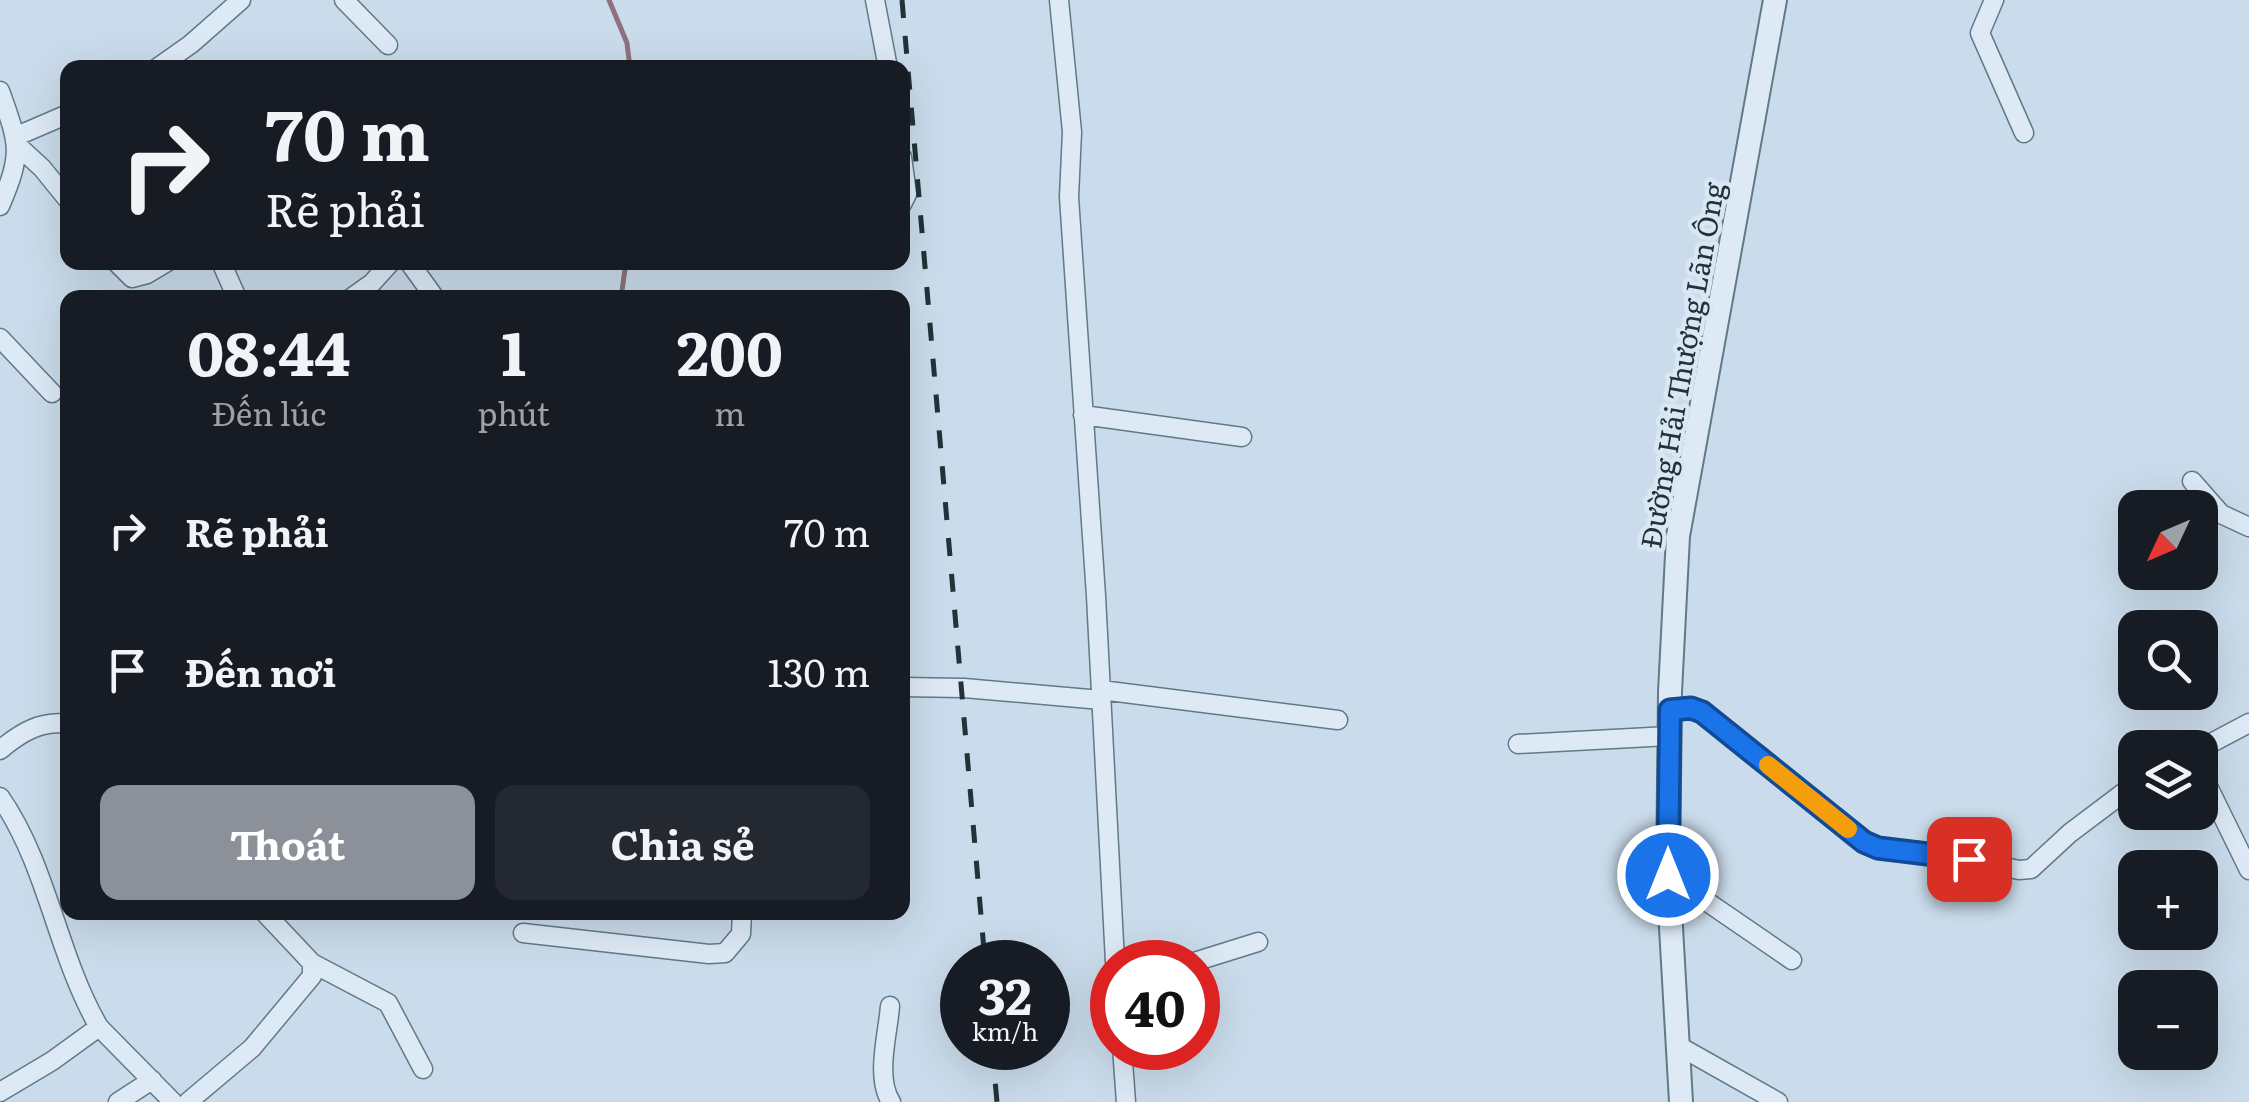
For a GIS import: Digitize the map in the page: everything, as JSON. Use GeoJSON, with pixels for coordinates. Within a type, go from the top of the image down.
{"type":"FeatureCollection","features":[{"type":"Feature","properties":{"kind":"street"},"geometry":{"type":"LineString","coordinates":[[168,60],[241,0]]}},
{"type":"Feature","properties":{"kind":"street"},"geometry":{"type":"LineString","coordinates":[[344,0],[388,45]]}},
{"type":"Feature","properties":{"kind":"street"},"geometry":{"type":"LineString","coordinates":[[875,0],[886,60]]}},
{"type":"Feature","properties":{"kind":"street"},"geometry":{"type":"LineString","coordinates":[[1059,0],[1072,132],[1069,196],[1114,940]]}},
{"type":"Feature","properties":{"kind":"street","name":"Đường Hải Thượng Lãn Ông"},"geometry":{"type":"LineString","coordinates":[[1680,1102],[1668,875],[1669,736],[1679,523],[1774,0]]}},
{"type":"Feature","properties":{"kind":"street"},"geometry":{"type":"LineString","coordinates":[[1994,0],[1980,33],[2024,133]]}},
{"type":"Feature","properties":{"kind":"street"},"geometry":{"type":"LineString","coordinates":[[0,91],[17,141],[15,168],[0,206]]}},
{"type":"Feature","properties":{"kind":"street"},"geometry":{"type":"LineString","coordinates":[[17,141],[60,118]]}},
{"type":"Feature","properties":{"kind":"street"},"geometry":{"type":"LineString","coordinates":[[17,141],[60,190]]}},
{"type":"Feature","properties":{"kind":"street"},"geometry":{"type":"LineString","coordinates":[[124,270],[132,278],[133,290]]}},
{"type":"Feature","properties":{"kind":"street"},"geometry":{"type":"LineString","coordinates":[[132,278],[154,270]]}},
{"type":"Feature","properties":{"kind":"street"},"geometry":{"type":"LineString","coordinates":[[363,290],[383,270]]}},
{"type":"Feature","properties":{"kind":"street"},"geometry":{"type":"LineString","coordinates":[[0,338],[52,393]]}},
{"type":"Feature","properties":{"kind":"street"},"geometry":{"type":"LineString","coordinates":[[1083,414],[1242,437]]}},
{"type":"Feature","properties":{"kind":"street"},"geometry":{"type":"LineString","coordinates":[[2192,481],[2221,514],[2249,527]]}},
{"type":"Feature","properties":{"kind":"street"},"geometry":{"type":"LineString","coordinates":[[910,687],[1101,695],[1338,720]]}},
{"type":"Feature","properties":{"kind":"street"},"geometry":{"type":"LineString","coordinates":[[1670,710],[1691,708],[1702,712],[1872,845],[1939,853],[2019,870],[2036,867],[2070,833],[2118,797]]}},
{"type":"Feature","properties":{"kind":"street"},"geometry":{"type":"LineString","coordinates":[[2218,739],[2249,722]]}},
{"type":"Feature","properties":{"kind":"street"},"geometry":{"type":"LineString","coordinates":[[0,750],[37,726],[60,723]]}},
{"type":"Feature","properties":{"kind":"street"},"geometry":{"type":"LineString","coordinates":[[1518,744],[1669,736]]}},
{"type":"Feature","properties":{"kind":"street"},"geometry":{"type":"LineString","coordinates":[[0,797],[31,856],[74,975],[99,1027],[173,1102]]}},
{"type":"Feature","properties":{"kind":"street"},"geometry":{"type":"LineString","coordinates":[[2218,807],[2249,870]]}},
{"type":"Feature","properties":{"kind":"street"},"geometry":{"type":"LineString","coordinates":[[1668,875],[1792,960]]}},
{"type":"Feature","properties":{"kind":"street"},"geometry":{"type":"LineString","coordinates":[[284,920],[312,963],[388,1003],[424,1069]]}},
{"type":"Feature","properties":{"kind":"street"},"geometry":{"type":"LineString","coordinates":[[523,933],[709,954],[724,953],[741,934],[742,920]]}},
{"type":"Feature","properties":{"kind":"street"},"geometry":{"type":"LineString","coordinates":[[1220,954],[1258,942]]}},
{"type":"Feature","properties":{"kind":"street"},"geometry":{"type":"LineString","coordinates":[[188,1102],[252,1048],[312,976],[312,963]]}},
{"type":"Feature","properties":{"kind":"street"},"geometry":{"type":"LineString","coordinates":[[890,1006],[884,1078],[891,1102]]}},
{"type":"Feature","properties":{"kind":"street"},"geometry":{"type":"LineString","coordinates":[[0,1092],[99,1027]]}},
{"type":"Feature","properties":{"kind":"street"},"geometry":{"type":"LineString","coordinates":[[1677,1045],[1778,1102]]}},
{"type":"Feature","properties":{"kind":"street"},"geometry":{"type":"LineString","coordinates":[[1124,1070],[1126,1102]]}},
{"type":"Feature","properties":{"kind":"street"},"geometry":{"type":"LineString","coordinates":[[118,1102],[152,1080]]}},
{"type":"Feature","properties":{"kind":"waterway"},"geometry":{"type":"LineString","coordinates":[[609,0],[627,43],[629,60]]}},
{"type":"Feature","properties":{"kind":"waterway"},"geometry":{"type":"LineString","coordinates":[[622,290],[625,270]]}},
{"type":"Feature","properties":{"kind":"railway"},"geometry":{"type":"LineString","coordinates":[[902,0],[907,60]]}},
{"type":"Feature","properties":{"kind":"railway"},"geometry":{"type":"LineString","coordinates":[[910,93],[983,940]]}},
{"type":"Feature","properties":{"kind":"railway"},"geometry":{"type":"LineString","coordinates":[[994,1070],[997,1102]]}},
{"type":"Feature","properties":{"kind":"slow traffic"},"geometry":{"type":"LineString","coordinates":[[1768,765],[1848,829]]}},
{"type":"Feature","properties":{"kind":"route"},"geometry":{"type":"LineString","coordinates":[[1668,875],[1670,710],[1685,708],[1702,712],[1864,842],[1878,848],[1969,859]]}}]}
